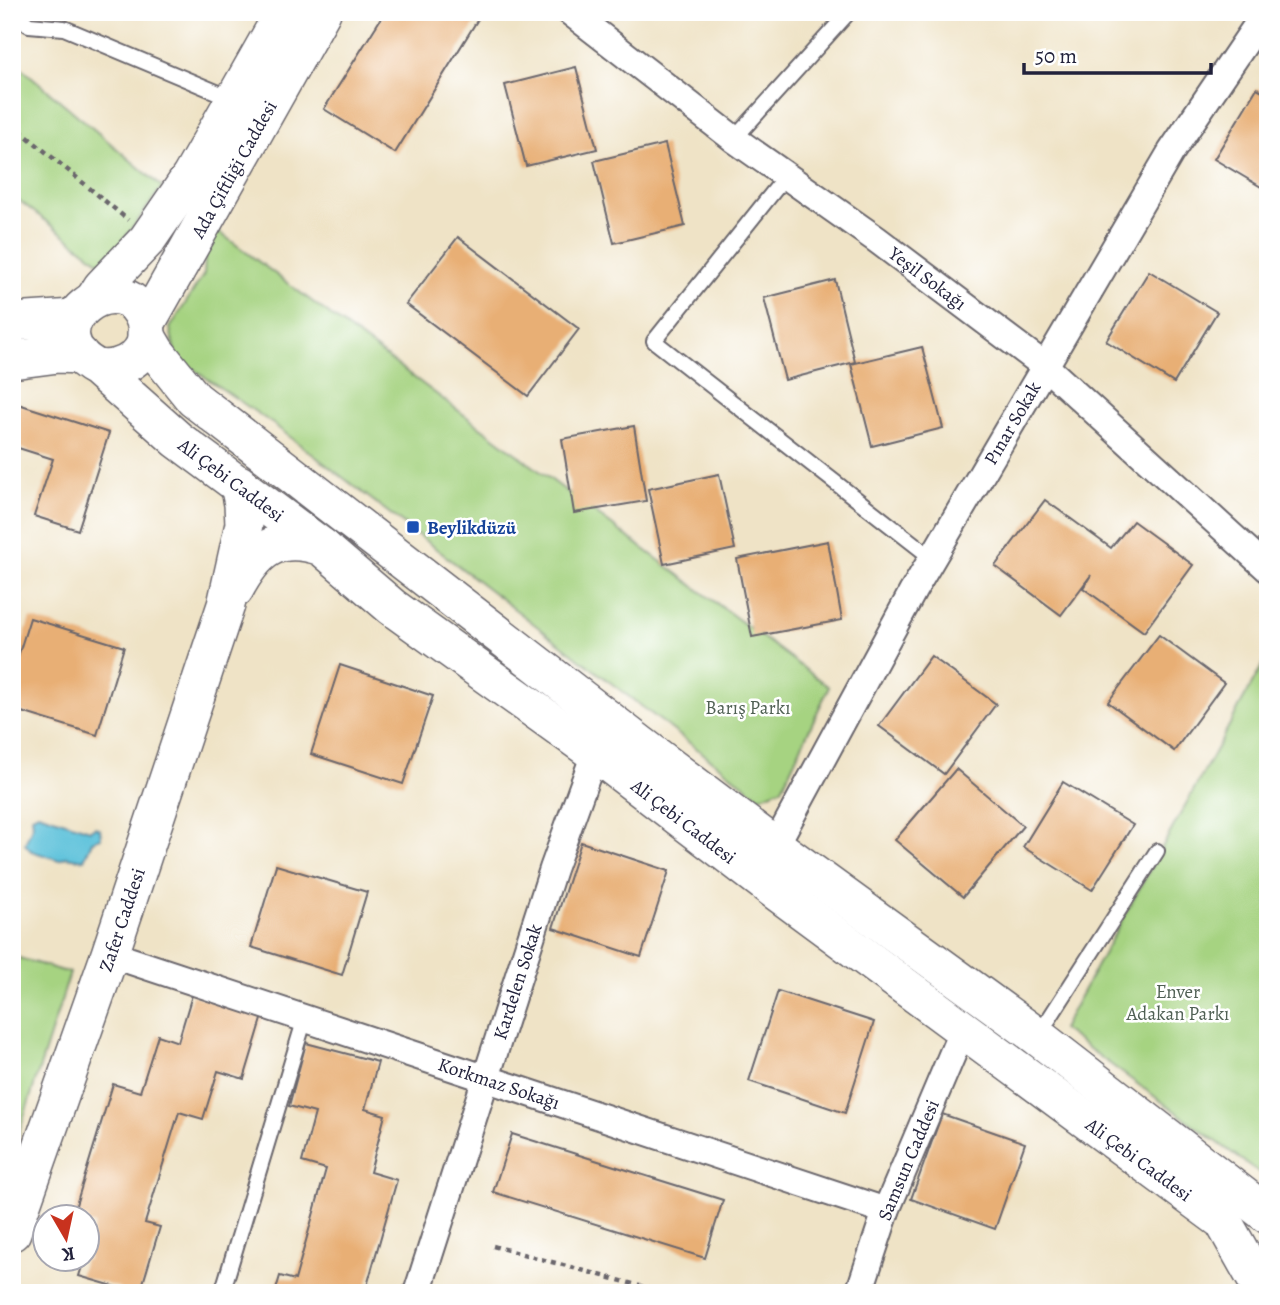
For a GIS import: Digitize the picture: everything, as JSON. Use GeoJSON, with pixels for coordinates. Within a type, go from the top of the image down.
{"type":"FeatureCollection","features":[{"type":"Feature","properties":{"kind":"main road","name":"Ada Çiftliği Caddesi"},"geometry":{"type":"LineString","coordinates":[[85,308],[146,240],[191,176],[284,12]]}},
{"type":"Feature","properties":{"kind":"main road","name":"Ada Çiftliği Caddesi"},"geometry":{"type":"LineString","coordinates":[[146,329],[322,12]]}},
{"type":"Feature","properties":{"kind":"main road","name":"Ali Çebi Caddesi"},"geometry":{"type":"LineString","coordinates":[[12,322],[85,308],[116,296],[126,299],[142,314],[156,352],[194,399],[775,846],[1038,1037],[1268,1215]]}},
{"type":"Feature","properties":{"kind":"main road"},"geometry":{"type":"LineString","coordinates":[[85,308],[73,343],[89,361]]}},
{"type":"Feature","properties":{"kind":"main road"},"geometry":{"type":"LineString","coordinates":[[12,360],[58,354],[118,369],[138,356],[146,329]]}},
{"type":"Feature","properties":{"kind":"main road","name":"Ali Çebi Caddesi"},"geometry":{"type":"LineString","coordinates":[[89,361],[178,440],[322,547],[392,607],[595,753],[1223,1221],[1261,1280]]}},
{"type":"Feature","properties":{"kind":"main road"},"geometry":{"type":"LineString","coordinates":[[226,605],[244,524],[239,484]]}},
{"type":"Feature","properties":{"kind":"main road"},"geometry":{"type":"LineString","coordinates":[[226,605],[244,572],[274,544],[291,540],[322,547]]}},
{"type":"Feature","properties":{"kind":"main road","name":"Zafer Caddesi"},"geometry":{"type":"LineString","coordinates":[[13,1229],[110,954],[226,605]]}},
{"type":"Feature","properties":{"kind":"street","name":"Yeşil Sokağı"},"geometry":{"type":"LineString","coordinates":[[570,12],[734,139],[876,239],[1045,366],[1266,562]]}},
{"type":"Feature","properties":{"kind":"street","name":"Pınar Sokak"},"geometry":{"type":"LineString","coordinates":[[775,846],[932,558],[1045,366],[1171,152],[1266,12]]}},
{"type":"Feature","properties":{"kind":"street","name":"Kardelen Sokak"},"geometry":{"type":"LineString","coordinates":[[417,1293],[552,869],[595,753]]}},
{"type":"Feature","properties":{"kind":"street","name":"Korkmaz Sokağı"},"geometry":{"type":"LineString","coordinates":[[110,954],[886,1211]]}},
{"type":"Feature","properties":{"kind":"street","name":"Samsun Caddesi"},"geometry":{"type":"LineString","coordinates":[[859,1293],[886,1211],[963,1029]]}},
{"type":"Feature","properties":{"kind":"lane"},"geometry":{"type":"LineString","coordinates":[[13,12],[29,24],[64,28],[234,99]]}},
{"type":"Feature","properties":{"kind":"lane"},"geometry":{"type":"LineString","coordinates":[[734,139],[849,12]]}},
{"type":"Feature","properties":{"kind":"lane"},"geometry":{"type":"LineString","coordinates":[[786,177],[654,341],[932,558]]}},
{"type":"Feature","properties":{"kind":"lane"},"geometry":{"type":"LineString","coordinates":[[1038,1037],[1157,851]]}},
{"type":"Feature","properties":{"kind":"lane"},"geometry":{"type":"LineString","coordinates":[[222,1293],[305,1018]]}},
{"type":"Feature","properties":{"kind":"path"},"geometry":{"type":"LineString","coordinates":[[12,124],[134,225],[146,240]]}},
{"type":"Feature","properties":{"kind":"path"},"geometry":{"type":"LineString","coordinates":[[493,1246],[666,1293]]}},
{"type":"Feature","properties":{"kind":"green space"},"geometry":{"type":"Polygon","coordinates":[[[12,60],[162,187],[105,266],[12,195],[12,60]]]}},
{"type":"Feature","properties":{"kind":"green space","name":"Barış Parkı"},"geometry":{"type":"Polygon","coordinates":[[[207,223],[829,687],[782,788],[760,797],[273,424],[176,357],[170,328],[204,274],[207,223]]]}},
{"type":"Feature","properties":{"kind":"green space","name":"Enver Adakan Parkı"},"geometry":{"type":"Polygon","coordinates":[[[1268,655],[1268,1179],[1062,1029],[1268,655]]]}},
{"type":"Feature","properties":{"kind":"green space"},"geometry":{"type":"Polygon","coordinates":[[[12,956],[70,973],[12,1155],[12,956]]]}},
{"type":"Feature","properties":{"kind":"water"},"geometry":{"type":"Polygon","coordinates":[[[38,813],[90,830],[95,827],[100,829],[101,838],[92,841],[84,860],[66,857],[59,860],[31,851],[25,844],[33,824],[32,816],[38,813]]]}},
{"type":"Feature","properties":{"kind":"building"},"geometry":{"type":"Polygon","coordinates":[[[385,12],[467,12],[478,19],[395,153],[324,109],[385,12]]]}},
{"type":"Feature","properties":{"kind":"building"},"geometry":{"type":"Polygon","coordinates":[[[576,67],[597,149],[526,166],[505,85],[576,67]]]}},
{"type":"Feature","properties":{"kind":"building"},"geometry":{"type":"Polygon","coordinates":[[[1257,88],[1268,94],[1268,191],[1214,159],[1257,88]]]}},
{"type":"Feature","properties":{"kind":"building"},"geometry":{"type":"Polygon","coordinates":[[[665,144],[685,226],[614,243],[594,161],[665,144]]]}},
{"type":"Feature","properties":{"kind":"building"},"geometry":{"type":"Polygon","coordinates":[[[458,237],[579,329],[528,396],[406,304],[458,237]]]}},
{"type":"Feature","properties":{"kind":"building"},"geometry":{"type":"Polygon","coordinates":[[[1149,271],[1217,312],[1174,383],[1106,341],[1149,271]]]}},
{"type":"Feature","properties":{"kind":"building"},"geometry":{"type":"Polygon","coordinates":[[[835,280],[855,362],[785,380],[764,298],[835,280]]]}},
{"type":"Feature","properties":{"kind":"building"},"geometry":{"type":"Polygon","coordinates":[[[922,347],[943,428],[872,446],[851,364],[922,347]]]}},
{"type":"Feature","properties":{"kind":"building"},"geometry":{"type":"Polygon","coordinates":[[[12,402],[109,433],[78,530],[34,516],[53,459],[12,446],[12,402]]]}},
{"type":"Feature","properties":{"kind":"building"},"geometry":{"type":"Polygon","coordinates":[[[634,426],[646,501],[574,513],[562,439],[634,426]]]}},
{"type":"Feature","properties":{"kind":"building"},"geometry":{"type":"Polygon","coordinates":[[[719,474],[735,549],[664,564],[648,489],[719,474]]]}},
{"type":"Feature","properties":{"kind":"building"},"geometry":{"type":"Polygon","coordinates":[[[1045,500],[1111,548],[1133,521],[1193,565],[1144,632],[1083,588],[1091,575],[1061,615],[995,566],[1045,500]]]}},
{"type":"Feature","properties":{"kind":"building"},"geometry":{"type":"Polygon","coordinates":[[[828,541],[842,620],[752,637],[737,559],[828,541]]]}},
{"type":"Feature","properties":{"kind":"building"},"geometry":{"type":"Polygon","coordinates":[[[30,618],[124,647],[97,735],[12,709],[12,676],[30,618]]]}},
{"type":"Feature","properties":{"kind":"building"},"geometry":{"type":"Polygon","coordinates":[[[1159,635],[1224,683],[1174,751],[1108,702],[1159,635]]]}},
{"type":"Feature","properties":{"kind":"building"},"geometry":{"type":"Polygon","coordinates":[[[931,656],[996,704],[944,774],[879,726],[931,656]]]}},
{"type":"Feature","properties":{"kind":"building"},"geometry":{"type":"Polygon","coordinates":[[[340,665],[433,696],[403,784],[311,754],[340,665]]]}},
{"type":"Feature","properties":{"kind":"building"},"geometry":{"type":"Polygon","coordinates":[[[956,769],[1023,826],[963,897],[895,840],[956,769]]]}},
{"type":"Feature","properties":{"kind":"building"},"geometry":{"type":"Polygon","coordinates":[[[1063,782],[1133,825],[1092,890],[1023,847],[1063,782]]]}},
{"type":"Feature","properties":{"kind":"building"},"geometry":{"type":"Polygon","coordinates":[[[581,842],[669,871],[641,957],[553,928],[581,842]]]}},
{"type":"Feature","properties":{"kind":"building"},"geometry":{"type":"Polygon","coordinates":[[[276,865],[367,892],[342,975],[251,947],[276,865]]]}},
{"type":"Feature","properties":{"kind":"building"},"geometry":{"type":"Polygon","coordinates":[[[778,991],[874,1022],[845,1113],[749,1081],[778,991]]]}},
{"type":"Feature","properties":{"kind":"building"},"geometry":{"type":"Polygon","coordinates":[[[192,995],[263,1016],[244,1079],[218,1071],[203,1119],[179,1112],[145,1223],[160,1227],[140,1293],[119,1293],[120,1288],[79,1276],[102,1274],[102,1204],[76,1204],[113,1084],[140,1092],[158,1035],[178,1042],[192,995]]]}},
{"type":"Feature","properties":{"kind":"building"},"geometry":{"type":"Polygon","coordinates":[[[306,1043],[378,1062],[365,1109],[385,1115],[370,1172],[397,1180],[365,1293],[275,1293],[280,1276],[295,1280],[326,1169],[302,1162],[315,1113],[289,1106],[306,1043]]]}},
{"type":"Feature","properties":{"kind":"building"},"geometry":{"type":"Polygon","coordinates":[[[942,1114],[1025,1143],[995,1229],[911,1199],[942,1114]]]}},
{"type":"Feature","properties":{"kind":"building"},"geometry":{"type":"Polygon","coordinates":[[[512,1134],[723,1200],[705,1258],[493,1192],[512,1134]]]}},
{"type":"Feature","properties":{"kind":"place","name":"Beylikdüzü"},"geometry":{"type":"Point","coordinates":[413,527]}}]}
